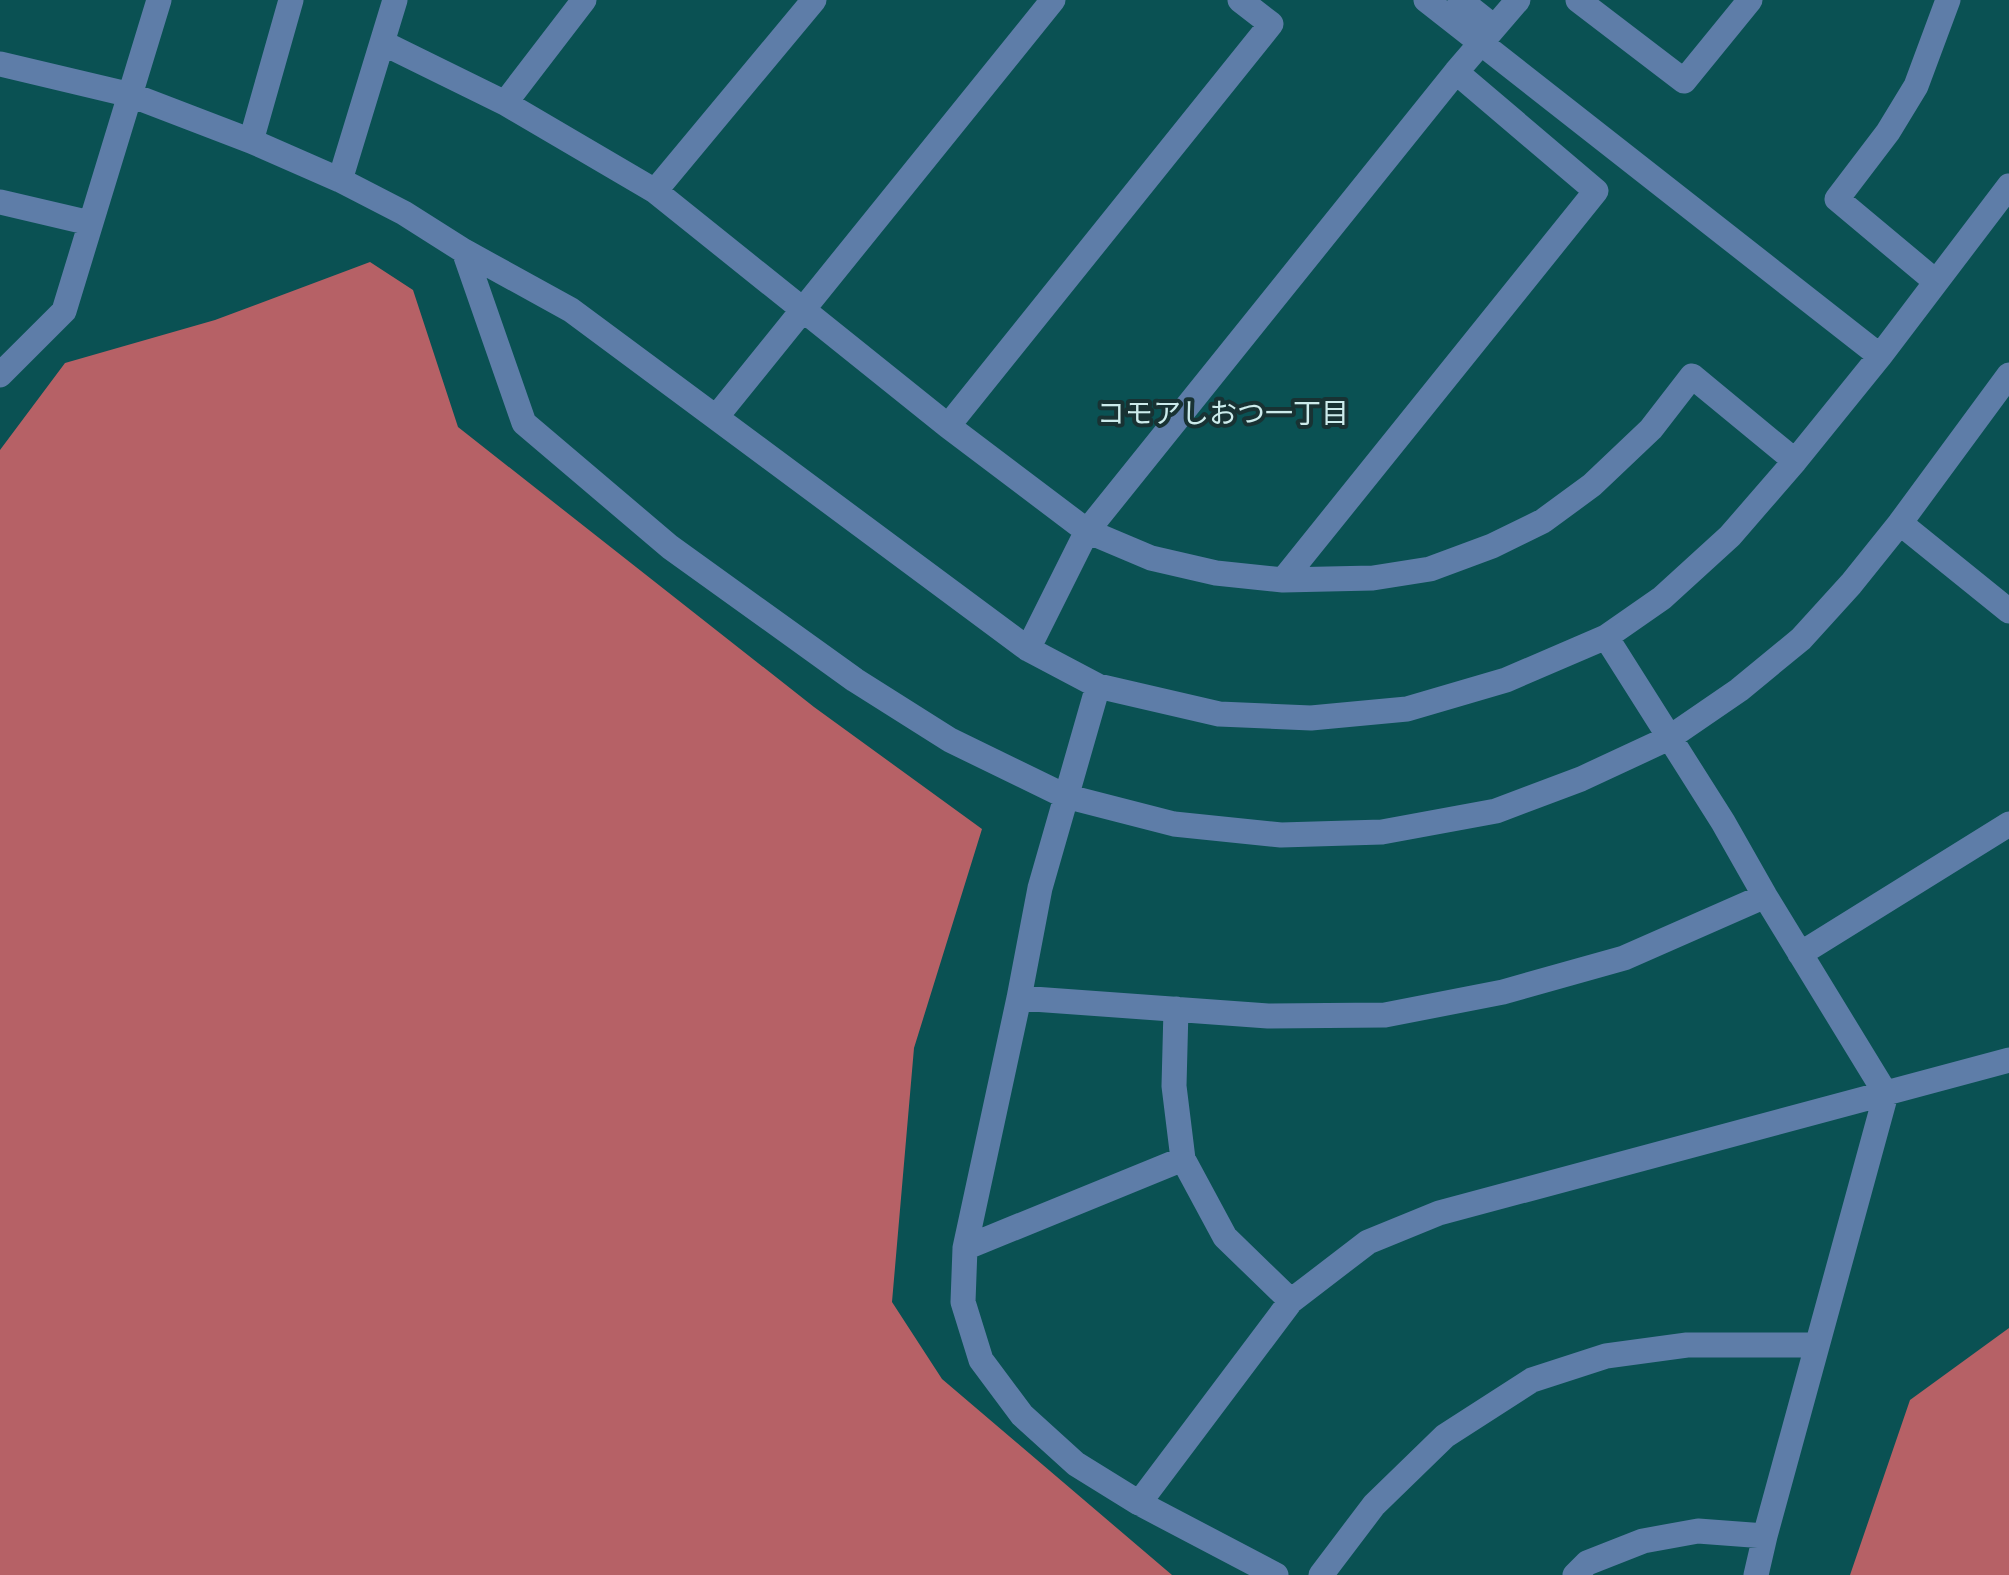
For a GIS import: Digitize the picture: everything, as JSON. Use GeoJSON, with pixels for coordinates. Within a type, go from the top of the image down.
{"type":"FeatureCollection","features":[{"type":"Feature","properties":{"kind":"street"},"geometry":{"type":"LineString","coordinates":[[0,375],[64,312],[159,0]]}},
{"type":"Feature","properties":{"kind":"street"},"geometry":{"type":"LineString","coordinates":[[251,141],[291,0]]}},
{"type":"Feature","properties":{"kind":"street"},"geometry":{"type":"LineString","coordinates":[[340,180],[396,0]]}},
{"type":"Feature","properties":{"kind":"street"},"geometry":{"type":"LineString","coordinates":[[504,103],[584,0]]}},
{"type":"Feature","properties":{"kind":"street"},"geometry":{"type":"LineString","coordinates":[[656,192],[814,0]]}},
{"type":"Feature","properties":{"kind":"street"},"geometry":{"type":"LineString","coordinates":[[717,416],[1052,0]]}},
{"type":"Feature","properties":{"kind":"street"},"geometry":{"type":"LineString","coordinates":[[948,426],[1271,24],[1240,0]]}},
{"type":"Feature","properties":{"kind":"street"},"geometry":{"type":"LineString","coordinates":[[1426,0],[1488,35],[1880,356]]}},
{"type":"Feature","properties":{"kind":"street"},"geometry":{"type":"LineString","coordinates":[[1460,0],[1488,35]]}},
{"type":"Feature","properties":{"kind":"street"},"geometry":{"type":"LineString","coordinates":[[1028,649],[1087,531],[1518,0]]}},
{"type":"Feature","properties":{"kind":"street"},"geometry":{"type":"LineString","coordinates":[[1578,0],[1684,81],[1750,0]]}},
{"type":"Feature","properties":{"kind":"street"},"geometry":{"type":"LineString","coordinates":[[1935,281],[1836,199],[1888,132],[1916,86],[1948,0]]}},
{"type":"Feature","properties":{"kind":"street"},"geometry":{"type":"LineString","coordinates":[[383,43],[504,103],[656,192],[948,426],[1087,531],[1151,558],[1216,573],[1283,580],[1372,578],[1430,569],[1492,546],[1542,521],[1592,484],[1651,429],[1692,376],[1795,462]]}},
{"type":"Feature","properties":{"kind":"street"},"geometry":{"type":"LineString","coordinates":[[0,64],[131,95],[251,141],[404,213],[571,310],[1028,649],[1098,686],[1218,714],[1311,718],[1407,709],[1506,680],[1606,637],[1662,598],[1730,536],[1880,356],[2009,186]]}},
{"type":"Feature","properties":{"kind":"street"},"geometry":{"type":"LineString","coordinates":[[1283,580],[1596,191],[1456,72]]}},
{"type":"Feature","properties":{"kind":"street"},"geometry":{"type":"LineString","coordinates":[[0,202],[90,223]]}},
{"type":"Feature","properties":{"kind":"street"},"geometry":{"type":"LineString","coordinates":[[464,251],[524,423],[670,546],[855,680],[950,740],[1065,796],[1174,824],[1282,835],[1382,832],[1496,810],[1581,778],[1669,738],[1739,690],[1801,638],[1900,523],[2009,375]]}},
{"type":"Feature","properties":{"kind":"street"},"geometry":{"type":"LineString","coordinates":[[1900,523],[2009,611]]}},
{"type":"Feature","properties":{"kind":"street"},"geometry":{"type":"LineString","coordinates":[[1606,637],[1723,822],[1886,1094],[1756,1575]]}},
{"type":"Feature","properties":{"kind":"street"},"geometry":{"type":"LineString","coordinates":[[1098,686],[1040,888],[965,1248],[963,1302],[981,1360],[1022,1416],[1076,1464],[1139,1503],[1276,1575]]}},
{"type":"Feature","properties":{"kind":"street"},"geometry":{"type":"LineString","coordinates":[[1800,954],[2009,824]]}},
{"type":"Feature","properties":{"kind":"street"},"geometry":{"type":"LineString","coordinates":[[1019,998],[1268,1016],[1385,1015],[1503,992],[1624,958],[1764,896]]}},
{"type":"Feature","properties":{"kind":"street"},"geometry":{"type":"LineString","coordinates":[[1176,1009],[1174,1086],[1183,1159],[1226,1237],[1291,1301]]}},
{"type":"Feature","properties":{"kind":"street"},"geometry":{"type":"LineString","coordinates":[[1139,1503],[1291,1301],[1368,1242],[1439,1214],[2009,1060]]}},
{"type":"Feature","properties":{"kind":"street"},"geometry":{"type":"LineString","coordinates":[[965,1248],[1183,1159]]}},
{"type":"Feature","properties":{"kind":"street"},"geometry":{"type":"LineString","coordinates":[[1321,1575],[1374,1505],[1446,1436],[1532,1380],[1606,1356],[1687,1345],[1817,1345]]}},
{"type":"Feature","properties":{"kind":"street"},"geometry":{"type":"LineString","coordinates":[[1575,1575],[1588,1563],[1643,1541],[1698,1531],[1765,1536]]}},
{"type":"Feature","properties":{"kind":"shaded area"},"geometry":{"type":"Polygon","coordinates":[[[370,262],[413,290],[458,427],[814,707],[982,829],[914,1048],[892,1302],[942,1379],[1172,1575],[0,1575],[0,450],[65,363],[215,320],[370,262]]]}},
{"type":"Feature","properties":{"kind":"shaded area"},"geometry":{"type":"Polygon","coordinates":[[[2009,1328],[2009,1575],[1850,1575],[1910,1400],[2009,1328]]]}},
{"type":"Feature","properties":{"kind":"district","name":"コモアしおつ一丁目"},"geometry":{"type":"Point","coordinates":[1223,413]}}]}
